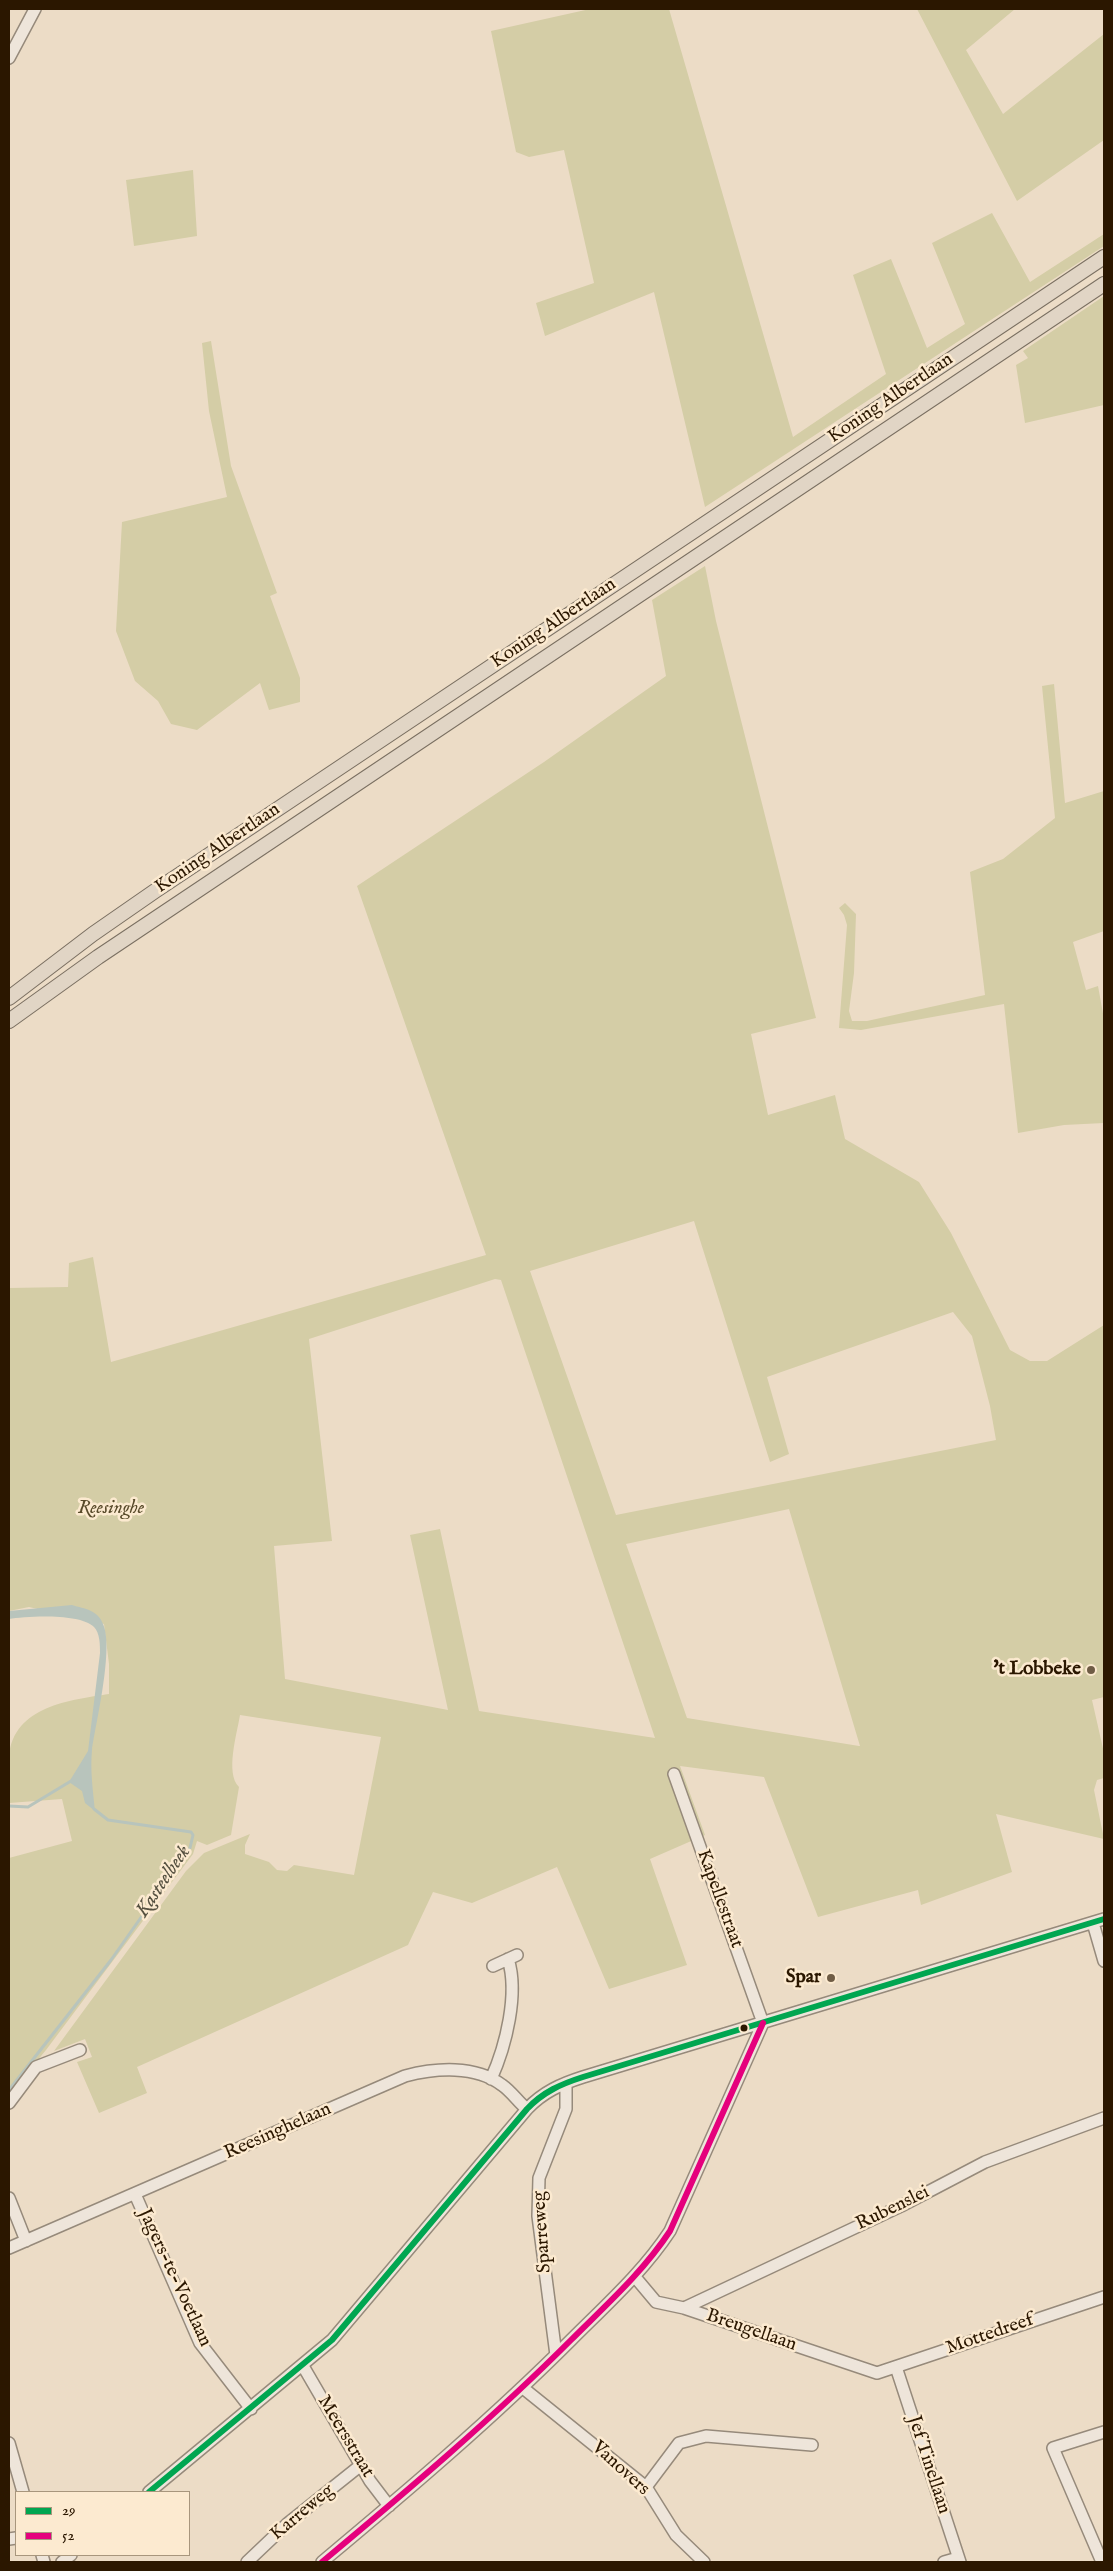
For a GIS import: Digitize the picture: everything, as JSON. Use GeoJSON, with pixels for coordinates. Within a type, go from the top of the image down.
{"type":"FeatureCollection","features":[{"type":"Feature","properties":{"kind":"main road","name":"Koning Albertlaan"},"geometry":{"type":"LineString","coordinates":[[9,998],[93,934],[155,891],[1104,256]]}},
{"type":"Feature","properties":{"kind":"main road","name":"Koning Albertlaan"},"geometry":{"type":"LineString","coordinates":[[9,1021],[106,952],[1104,284]]}},
{"type":"Feature","properties":{"kind":"street"},"geometry":{"type":"LineString","coordinates":[[9,58],[35,9]]}},
{"type":"Feature","properties":{"kind":"street","name":"Kapellestraat"},"geometry":{"type":"LineString","coordinates":[[674,1774],[763,2023]]}},
{"type":"Feature","properties":{"kind":"street"},"geometry":{"type":"LineString","coordinates":[[150,2491],[303,2366],[338,2333],[537,2099],[566,2083],[1099,1921],[1104,1961]]}},
{"type":"Feature","properties":{"kind":"street"},"geometry":{"type":"LineString","coordinates":[[492,2079],[498,2063],[513,1988],[513,1957],[493,1966]]}},
{"type":"Feature","properties":{"kind":"street"},"geometry":{"type":"LineString","coordinates":[[322,2562],[389,2506],[523,2388],[634,2277],[654,2254],[670,2231],[763,2023]]}},
{"type":"Feature","properties":{"kind":"street"},"geometry":{"type":"LineString","coordinates":[[9,2103],[36,2067],[80,2050]]}},
{"type":"Feature","properties":{"kind":"street","name":"Reesinghelaan"},"geometry":{"type":"LineString","coordinates":[[9,2248],[405,2076],[424,2071],[469,2072],[502,2084],[527,2110]]}},
{"type":"Feature","properties":{"kind":"street","name":"Sparreweg"},"geometry":{"type":"LineString","coordinates":[[556,2355],[538,2216],[539,2178],[566,2109],[566,2083]]}},
{"type":"Feature","properties":{"kind":"street","name":"Rubenslei"},"geometry":{"type":"LineString","coordinates":[[684,2308],[901,2206],[985,2162],[1104,2118]]}},
{"type":"Feature","properties":{"kind":"street","name":"Jagers-te-Voetlaan"},"geometry":{"type":"LineString","coordinates":[[135,2194],[200,2343],[251,2409]]}},
{"type":"Feature","properties":{"kind":"street"},"geometry":{"type":"LineString","coordinates":[[9,2198],[26,2241]]}},
{"type":"Feature","properties":{"kind":"street","name":"Breugellaan"},"geometry":{"type":"LineString","coordinates":[[634,2277],[656,2302],[684,2308],[877,2373]]}},
{"type":"Feature","properties":{"kind":"street","name":"Mottedreef"},"geometry":{"type":"LineString","coordinates":[[877,2373],[1104,2297]]}},
{"type":"Feature","properties":{"kind":"street","name":"Meersstraat"},"geometry":{"type":"LineString","coordinates":[[303,2366],[361,2465],[389,2506]]}},
{"type":"Feature","properties":{"kind":"street","name":"Jef Tinellaan"},"geometry":{"type":"LineString","coordinates":[[896,2367],[959,2560]]}},
{"type":"Feature","properties":{"kind":"street","name":"Vanovers"},"geometry":{"type":"LineString","coordinates":[[523,2388],[646,2487],[676,2535],[704,2562]]}},
{"type":"Feature","properties":{"kind":"street"},"geometry":{"type":"LineString","coordinates":[[1102,2562],[1053,2448],[1104,2432]]}},
{"type":"Feature","properties":{"kind":"street"},"geometry":{"type":"LineString","coordinates":[[646,2487],[679,2443],[706,2436],[812,2445]]}},
{"type":"Feature","properties":{"kind":"street"},"geometry":{"type":"LineString","coordinates":[[9,2443],[23,2491]]}},
{"type":"Feature","properties":{"kind":"street","name":"Karreweg"},"geometry":{"type":"LineString","coordinates":[[247,2562],[287,2524],[361,2465]]}},
{"type":"Feature","properties":{"kind":"street"},"geometry":{"type":"LineString","coordinates":[[944,2562],[959,2560]]}},
{"type":"Feature","properties":{"kind":"green space"},"geometry":{"type":"Polygon","coordinates":[[[590,9],[669,9],[793,437],[886,374],[853,275],[891,259],[927,348],[965,324],[932,243],[992,213],[1030,282],[1104,234],[1104,246],[705,507],[654,292],[545,336],[536,303],[594,283],[564,150],[529,157],[516,152],[491,31],[590,9]]]}},
{"type":"Feature","properties":{"kind":"green space"},"geometry":{"type":"Polygon","coordinates":[[[917,9],[1015,9],[966,50],[1003,114],[1104,34],[1104,140],[1017,201],[917,9]]]}},
{"type":"Feature","properties":{"kind":"green space"},"geometry":{"type":"Polygon","coordinates":[[[193,170],[197,236],[134,246],[126,180],[193,170]]]}},
{"type":"Feature","properties":{"kind":"green space"},"geometry":{"type":"Polygon","coordinates":[[[1104,296],[1104,405],[1025,423],[1016,365],[1028,358],[1023,351],[1104,296]]]}},
{"type":"Feature","properties":{"kind":"green space"},"geometry":{"type":"Polygon","coordinates":[[[211,341],[231,466],[277,593],[270,596],[300,678],[300,702],[269,710],[260,683],[197,730],[171,724],[158,701],[135,681],[116,631],[122,522],[227,497],[209,411],[202,343],[211,341]]]}},
{"type":"Feature","properties":{"kind":"green space","name":"Reesinghe"},"geometry":{"type":"Polygon","coordinates":[[[705,566],[716,621],[816,1018],[751,1034],[768,1115],[835,1095],[845,1139],[919,1182],[951,1233],[1010,1350],[1030,1361],[1047,1361],[1104,1325],[1104,1697],[1092,1700],[1104,1753],[1104,1778],[1097,1780],[1094,1790],[1104,1839],[996,1814],[1012,1872],[921,1905],[918,1890],[818,1917],[764,1777],[680,1766],[705,1835],[650,1859],[687,1965],[609,1989],[557,1867],[472,1903],[433,1892],[408,1945],[137,2067],[147,2093],[99,2113],[77,2062],[92,2057],[85,2039],[54,2051],[186,1871],[204,1853],[250,1834],[245,1845],[245,1854],[269,1862],[277,1870],[287,1871],[294,1865],[354,1875],[381,1737],[240,1715],[232,1763],[235,1781],[239,1787],[231,1835],[207,1845],[197,1841],[193,1854],[46,2050],[9,2095],[9,1858],[72,1841],[62,1799],[9,1803],[9,1756],[13,1739],[21,1726],[33,1716],[62,1703],[109,1694],[109,1664],[104,1624],[29,1607],[9,1611],[9,1288],[68,1287],[69,1263],[93,1257],[111,1362],[486,1255],[357,886],[544,762],[666,676],[652,600],[705,566]],[[694,1221],[530,1271],[616,1515],[996,1440],[990,1406],[972,1336],[953,1312],[767,1377],[789,1454],[770,1462],[694,1221]],[[495,1279],[309,1339],[332,1541],[274,1546],[285,1679],[448,1710],[410,1535],[440,1529],[479,1711],[655,1738],[501,1280],[495,1279]],[[789,1509],[626,1544],[687,1718],[860,1746],[789,1509]]]}},
{"type":"Feature","properties":{"kind":"green space"},"geometry":{"type":"Polygon","coordinates":[[[1054,684],[1065,803],[1104,791],[1104,931],[1073,942],[1086,990],[1098,986],[1104,1019],[1104,1123],[1064,1125],[1018,1133],[1004,1004],[861,1030],[839,1028],[847,925],[844,915],[839,908],[845,903],[856,914],[854,973],[849,1011],[852,1021],[867,1021],[985,995],[970,872],[1003,859],[1055,818],[1042,686],[1054,684]]]}},
{"type":"Feature","properties":{"kind":"shaded area"},"geometry":{"type":"Polygon","coordinates":[[[72,1605],[98,1616],[101,1619],[106,1635],[105,1667],[91,1758],[95,1811],[85,1803],[82,1791],[69,1782],[88,1751],[100,1653],[97,1632],[94,1627],[77,1619],[28,1617],[9,1619],[9,1611],[72,1605]]]}},
{"type":"Feature","properties":{"kind":"waterway","name":"Kasteelbeek"},"geometry":{"type":"LineString","coordinates":[[9,1806],[28,1807],[71,1781]]}},
{"type":"Feature","properties":{"kind":"waterway","name":"Kasteelbeek"},"geometry":{"type":"LineString","coordinates":[[9,2090],[111,1960],[190,1848],[193,1835],[191,1832],[108,1820],[94,1809]]}},
{"type":"Feature","properties":{"kind":"transit line","name":"29"},"geometry":{"type":"LineString","coordinates":[[150,2491],[332,2340],[527,2109],[546,2093],[583,2077],[1104,1919]]}},
{"type":"Feature","properties":{"kind":"transit line","name":"52"},"geometry":{"type":"LineString","coordinates":[[322,2562],[511,2398],[611,2301],[648,2260],[670,2231],[763,2023]]}},
{"type":"Feature","properties":{"kind":"place","name":"'t Lobbeke"},"geometry":{"type":"Point","coordinates":[1091,1670]}},
{"type":"Feature","properties":{"kind":"place","name":"Spar"},"geometry":{"type":"Point","coordinates":[831,1978]}}]}
